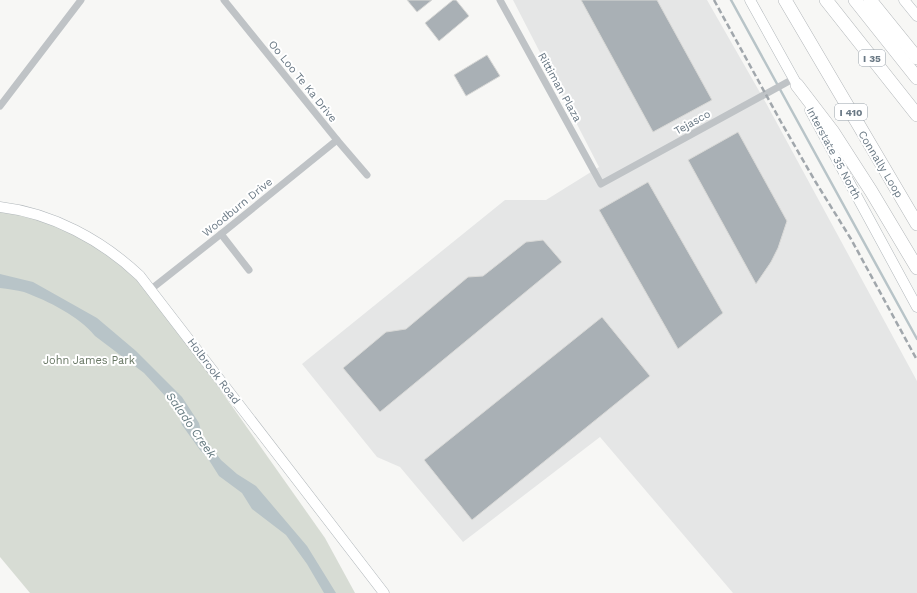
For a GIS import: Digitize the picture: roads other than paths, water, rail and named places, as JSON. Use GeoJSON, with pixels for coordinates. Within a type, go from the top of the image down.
{"type":"FeatureCollection","features":[{"type":"Feature","properties":{"kind":"highway","name":"Connally Loop"},"geometry":{"type":"LineString","coordinates":[[785,0],[917,224]]}},
{"type":"Feature","properties":{"kind":"highway","name":"I 35"},"geometry":{"type":"LineString","coordinates":[[826,0],[917,115]]}},
{"type":"Feature","properties":{"kind":"highway","name":"I 35"},"geometry":{"type":"LineString","coordinates":[[854,0],[917,78]]}},
{"type":"Feature","properties":{"kind":"highway"},"geometry":{"type":"LineString","coordinates":[[870,0],[917,58]]}},
{"type":"Feature","properties":{"kind":"highway"},"geometry":{"type":"LineString","coordinates":[[795,82],[833,132],[871,191],[917,268]]}},
{"type":"Feature","properties":{"kind":"street"},"geometry":{"type":"LineString","coordinates":[[0,106],[80,0]]}},
{"type":"Feature","properties":{"kind":"street","name":"Oo Loo Te Ka Drive"},"geometry":{"type":"LineString","coordinates":[[224,0],[367,175]]}},
{"type":"Feature","properties":{"kind":"street","name":"Rittiman Plaza"},"geometry":{"type":"LineString","coordinates":[[500,0],[601,184]]}},
{"type":"Feature","properties":{"kind":"street","name":"Interstate 35 North"},"geometry":{"type":"LineString","coordinates":[[750,0],[917,307]]}},
{"type":"Feature","properties":{"kind":"street"},"geometry":{"type":"LineString","coordinates":[[904,0],[917,16]]}},
{"type":"Feature","properties":{"kind":"street","name":"Tejasco"},"geometry":{"type":"LineString","coordinates":[[601,184],[782,85],[795,82]]}},
{"type":"Feature","properties":{"kind":"street","name":"Woodburn Drive"},"geometry":{"type":"LineString","coordinates":[[150,290],[337,140]]}},
{"type":"Feature","properties":{"kind":"street","name":"Holbrook Road"},"geometry":{"type":"LineString","coordinates":[[0,207],[20,209],[78,231],[96,241],[126,262],[140,276],[221,380],[318,510],[384,593]]}},
{"type":"Feature","properties":{"kind":"street"},"geometry":{"type":"LineString","coordinates":[[221,234],[249,270]]}},
{"type":"Feature","properties":{"kind":"water","name":"Salado Creek"},"geometry":{"type":"Polygon","coordinates":[[[0,274],[33,282],[97,318],[136,351],[182,397],[199,423],[202,435],[221,460],[237,474],[256,486],[307,546],[336,593],[324,593],[307,564],[286,535],[252,509],[242,493],[219,476],[207,457],[200,450],[182,425],[178,412],[144,373],[95,336],[81,322],[62,310],[24,292],[0,288],[0,274]]]}},
{"type":"Feature","properties":{"kind":"waterway"},"geometry":{"type":"LineString","coordinates":[[731,0],[917,339]]}},
{"type":"Feature","properties":{"kind":"railway"},"geometry":{"type":"LineString","coordinates":[[714,0],[781,122],[851,239],[917,360]]}},
{"type":"Feature","properties":{"kind":"park label","name":"John James Park"},"geometry":{"type":"Point","coordinates":[89,360]}}]}
